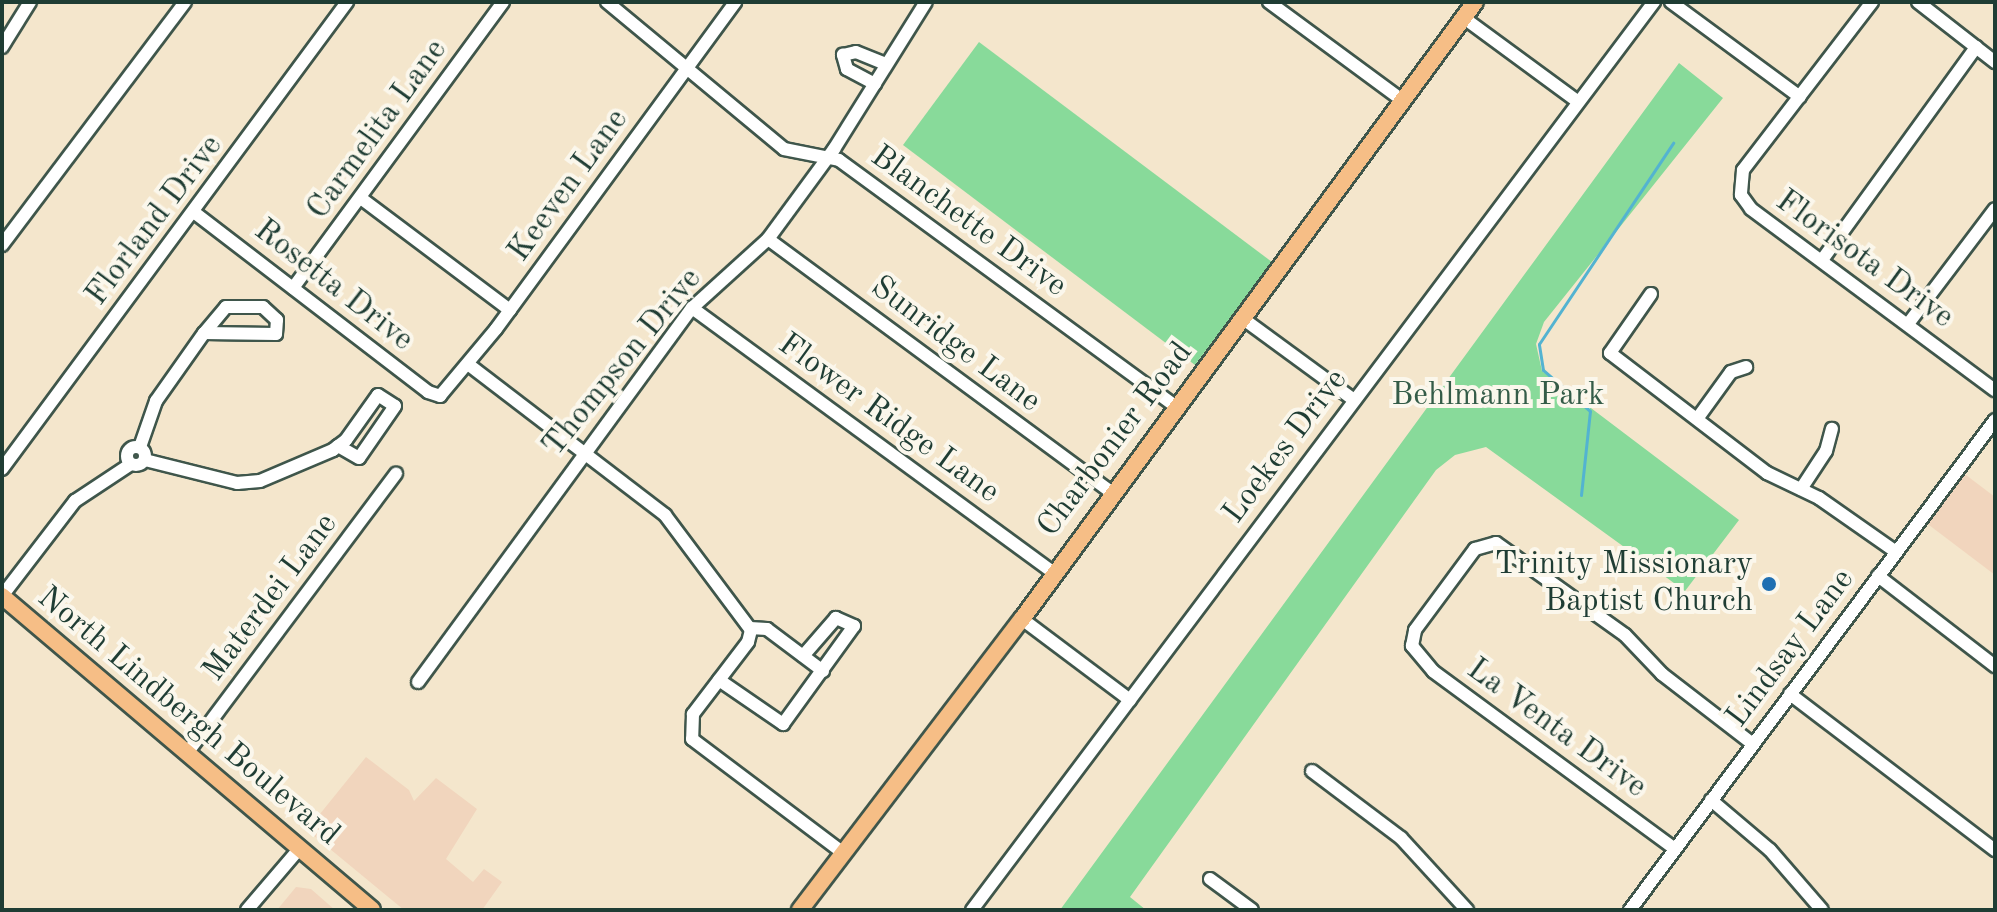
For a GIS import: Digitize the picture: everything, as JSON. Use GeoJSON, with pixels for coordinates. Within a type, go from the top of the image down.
{"type":"FeatureCollection","features":[{"type":"Feature","properties":{"kind":"main road","name":"Charbonier Road"},"geometry":{"type":"LineString","coordinates":[[800,910],[1022,619],[1111,492],[1475,2]]}},
{"type":"Feature","properties":{"kind":"main road","name":"North Lindbergh Boulevard"},"geometry":{"type":"LineString","coordinates":[[2,596],[372,910]]}},
{"type":"Feature","properties":{"kind":"street"},"geometry":{"type":"LineString","coordinates":[[2,47],[30,2]]}},
{"type":"Feature","properties":{"kind":"street"},"geometry":{"type":"LineString","coordinates":[[2,245],[185,2]]}},
{"type":"Feature","properties":{"kind":"street","name":"Florland Drive"},"geometry":{"type":"LineString","coordinates":[[2,469],[195,213],[347,2]]}},
{"type":"Feature","properties":{"kind":"street","name":"Carmelita Lane"},"geometry":{"type":"LineString","coordinates":[[293,288],[362,199],[503,2]]}},
{"type":"Feature","properties":{"kind":"street","name":"Blanchette Drive"},"geometry":{"type":"LineString","coordinates":[[607,2],[683,63],[685,70],[784,149],[826,160],[839,160],[1176,407]]}},
{"type":"Feature","properties":{"kind":"street","name":"Keeven Lane"},"geometry":{"type":"LineString","coordinates":[[440,396],[469,365],[735,2]]}},
{"type":"Feature","properties":{"kind":"street","name":"Thompson Drive"},"geometry":{"type":"LineString","coordinates":[[418,682],[582,453],[692,308],[768,239],[826,160],[926,2]]}},
{"type":"Feature","properties":{"kind":"street"},"geometry":{"type":"LineString","coordinates":[[1269,2],[1402,100]]}},
{"type":"Feature","properties":{"kind":"street"},"geometry":{"type":"LineString","coordinates":[[1642,2],[1642,16]]}},
{"type":"Feature","properties":{"kind":"street","name":"Loekes Drive"},"geometry":{"type":"LineString","coordinates":[[972,910],[1654,2]]}},
{"type":"Feature","properties":{"kind":"street","name":"Florisota Drive"},"geometry":{"type":"LineString","coordinates":[[1872,2],[1743,170],[1741,195],[1751,209],[1995,390]]}},
{"type":"Feature","properties":{"kind":"street"},"geometry":{"type":"LineString","coordinates":[[1918,2],[1995,62]]}},
{"type":"Feature","properties":{"kind":"street"},"geometry":{"type":"LineString","coordinates":[[1675,4],[1800,97]]}},
{"type":"Feature","properties":{"kind":"street"},"geometry":{"type":"LineString","coordinates":[[1464,18],[1577,101]]}},
{"type":"Feature","properties":{"kind":"street"},"geometry":{"type":"LineString","coordinates":[[1822,260],[1976,47]]}},
{"type":"Feature","properties":{"kind":"street"},"geometry":{"type":"LineString","coordinates":[[875,84],[847,69],[843,55],[856,52],[885,64]]}},
{"type":"Feature","properties":{"kind":"street"},"geometry":{"type":"LineString","coordinates":[[362,199],[510,310]]}},
{"type":"Feature","properties":{"kind":"street"},"geometry":{"type":"LineString","coordinates":[[1908,324],[1995,209]]}},
{"type":"Feature","properties":{"kind":"street","name":"Rosetta Drive"},"geometry":{"type":"LineString","coordinates":[[195,213],[428,392],[440,396]]}},
{"type":"Feature","properties":{"kind":"street","name":"Sunridge Lane"},"geometry":{"type":"LineString","coordinates":[[768,239],[1111,492]]}},
{"type":"Feature","properties":{"kind":"street"},"geometry":{"type":"LineString","coordinates":[[1651,294],[1610,353],[1767,473],[1801,489],[1896,552]]}},
{"type":"Feature","properties":{"kind":"street"},"geometry":{"type":"LineString","coordinates":[[2,596],[75,501],[142,454],[150,413],[204,333],[226,307],[263,307],[277,320],[276,334],[204,333]]}},
{"type":"Feature","properties":{"kind":"street","name":"Flower Ridge Lane"},"geometry":{"type":"LineString","coordinates":[[692,308],[1053,572]]}},
{"type":"Feature","properties":{"kind":"street"},"geometry":{"type":"LineString","coordinates":[[1242,318],[1354,400]]}},
{"type":"Feature","properties":{"kind":"street"},"geometry":{"type":"LineString","coordinates":[[469,365],[665,515],[750,628],[748,642],[693,714],[692,739],[842,852]]}},
{"type":"Feature","properties":{"kind":"street"},"geometry":{"type":"LineString","coordinates":[[1697,419],[1731,372],[1746,367]]}},
{"type":"Feature","properties":{"kind":"street"},"geometry":{"type":"LineString","coordinates":[[142,454],[248,482],[279,476],[338,446],[378,395],[395,406],[359,458],[338,446]]}},
{"type":"Feature","properties":{"kind":"street","name":"Lindsay Lane"},"geometry":{"type":"LineString","coordinates":[[1630,910],[1995,420]]}},
{"type":"Feature","properties":{"kind":"street"},"geometry":{"type":"LineString","coordinates":[[1801,489],[1826,451],[1832,429]]}},
{"type":"Feature","properties":{"kind":"street","name":"Materdei Lane"},"geometry":{"type":"LineString","coordinates":[[187,753],[396,474]]}},
{"type":"Feature","properties":{"kind":"street","name":"La Venta Drive"},"geometry":{"type":"LineString","coordinates":[[1675,849],[1433,671],[1412,646],[1415,630],[1475,549],[1488,543],[1505,547],[1625,635],[1662,674],[1753,744]]}},
{"type":"Feature","properties":{"kind":"street"},"geometry":{"type":"LineString","coordinates":[[1878,576],[1995,666]]}},
{"type":"Feature","properties":{"kind":"street"},"geometry":{"type":"LineString","coordinates":[[719,680],[783,724],[855,629],[850,620],[836,618],[803,656]]}},
{"type":"Feature","properties":{"kind":"street"},"geometry":{"type":"LineString","coordinates":[[1022,619],[1130,700]]}},
{"type":"Feature","properties":{"kind":"street"},"geometry":{"type":"LineString","coordinates":[[750,628],[767,629],[823,671]]}},
{"type":"Feature","properties":{"kind":"street"},"geometry":{"type":"LineString","coordinates":[[1790,694],[1995,850]]}},
{"type":"Feature","properties":{"kind":"street"},"geometry":{"type":"LineString","coordinates":[[1312,771],[1401,838],[1467,910]]}},
{"type":"Feature","properties":{"kind":"street"},"geometry":{"type":"LineString","coordinates":[[1711,800],[1770,850],[1822,910]]}},
{"type":"Feature","properties":{"kind":"street"},"geometry":{"type":"LineString","coordinates":[[247,910],[300,848]]}},
{"type":"Feature","properties":{"kind":"street"},"geometry":{"type":"LineString","coordinates":[[1210,879],[1252,910]]}},
{"type":"Feature","properties":{"kind":"shaded area"},"geometry":{"type":"Polygon","coordinates":[[[1962,472],[1995,497],[1995,575],[1925,522],[1962,472]]]}},
{"type":"Feature","properties":{"kind":"shaded area"},"geometry":{"type":"Polygon","coordinates":[[[366,757],[409,790],[414,801],[436,778],[477,809],[446,859],[473,882],[484,869],[502,882],[482,910],[404,910],[307,830],[366,757]]]}},
{"type":"Feature","properties":{"kind":"shaded area"},"geometry":{"type":"Polygon","coordinates":[[[296,887],[311,889],[335,910],[277,910],[296,887]]]}},
{"type":"Feature","properties":{"kind":"green space"},"geometry":{"type":"Polygon","coordinates":[[[979,42],[1272,262],[1195,365],[903,145],[979,42]]]}},
{"type":"Feature","properties":{"kind":"green space","name":"Behlmann Park"},"geometry":{"type":"Polygon","coordinates":[[[1679,63],[1723,98],[1544,322],[1536,344],[1542,371],[1739,520],[1685,591],[1486,447],[1455,455],[1436,470],[1130,897],[1146,910],[1060,910],[1679,63]]]}},
{"type":"Feature","properties":{"kind":"waterway"},"geometry":{"type":"LineString","coordinates":[[1581,495],[1590,411],[1543,370],[1539,344],[1673,143]]}},
{"type":"Feature","properties":{"kind":"place","name":"Trinity Missionary Baptist Church"},"geometry":{"type":"Point","coordinates":[1769,584]}}]}
